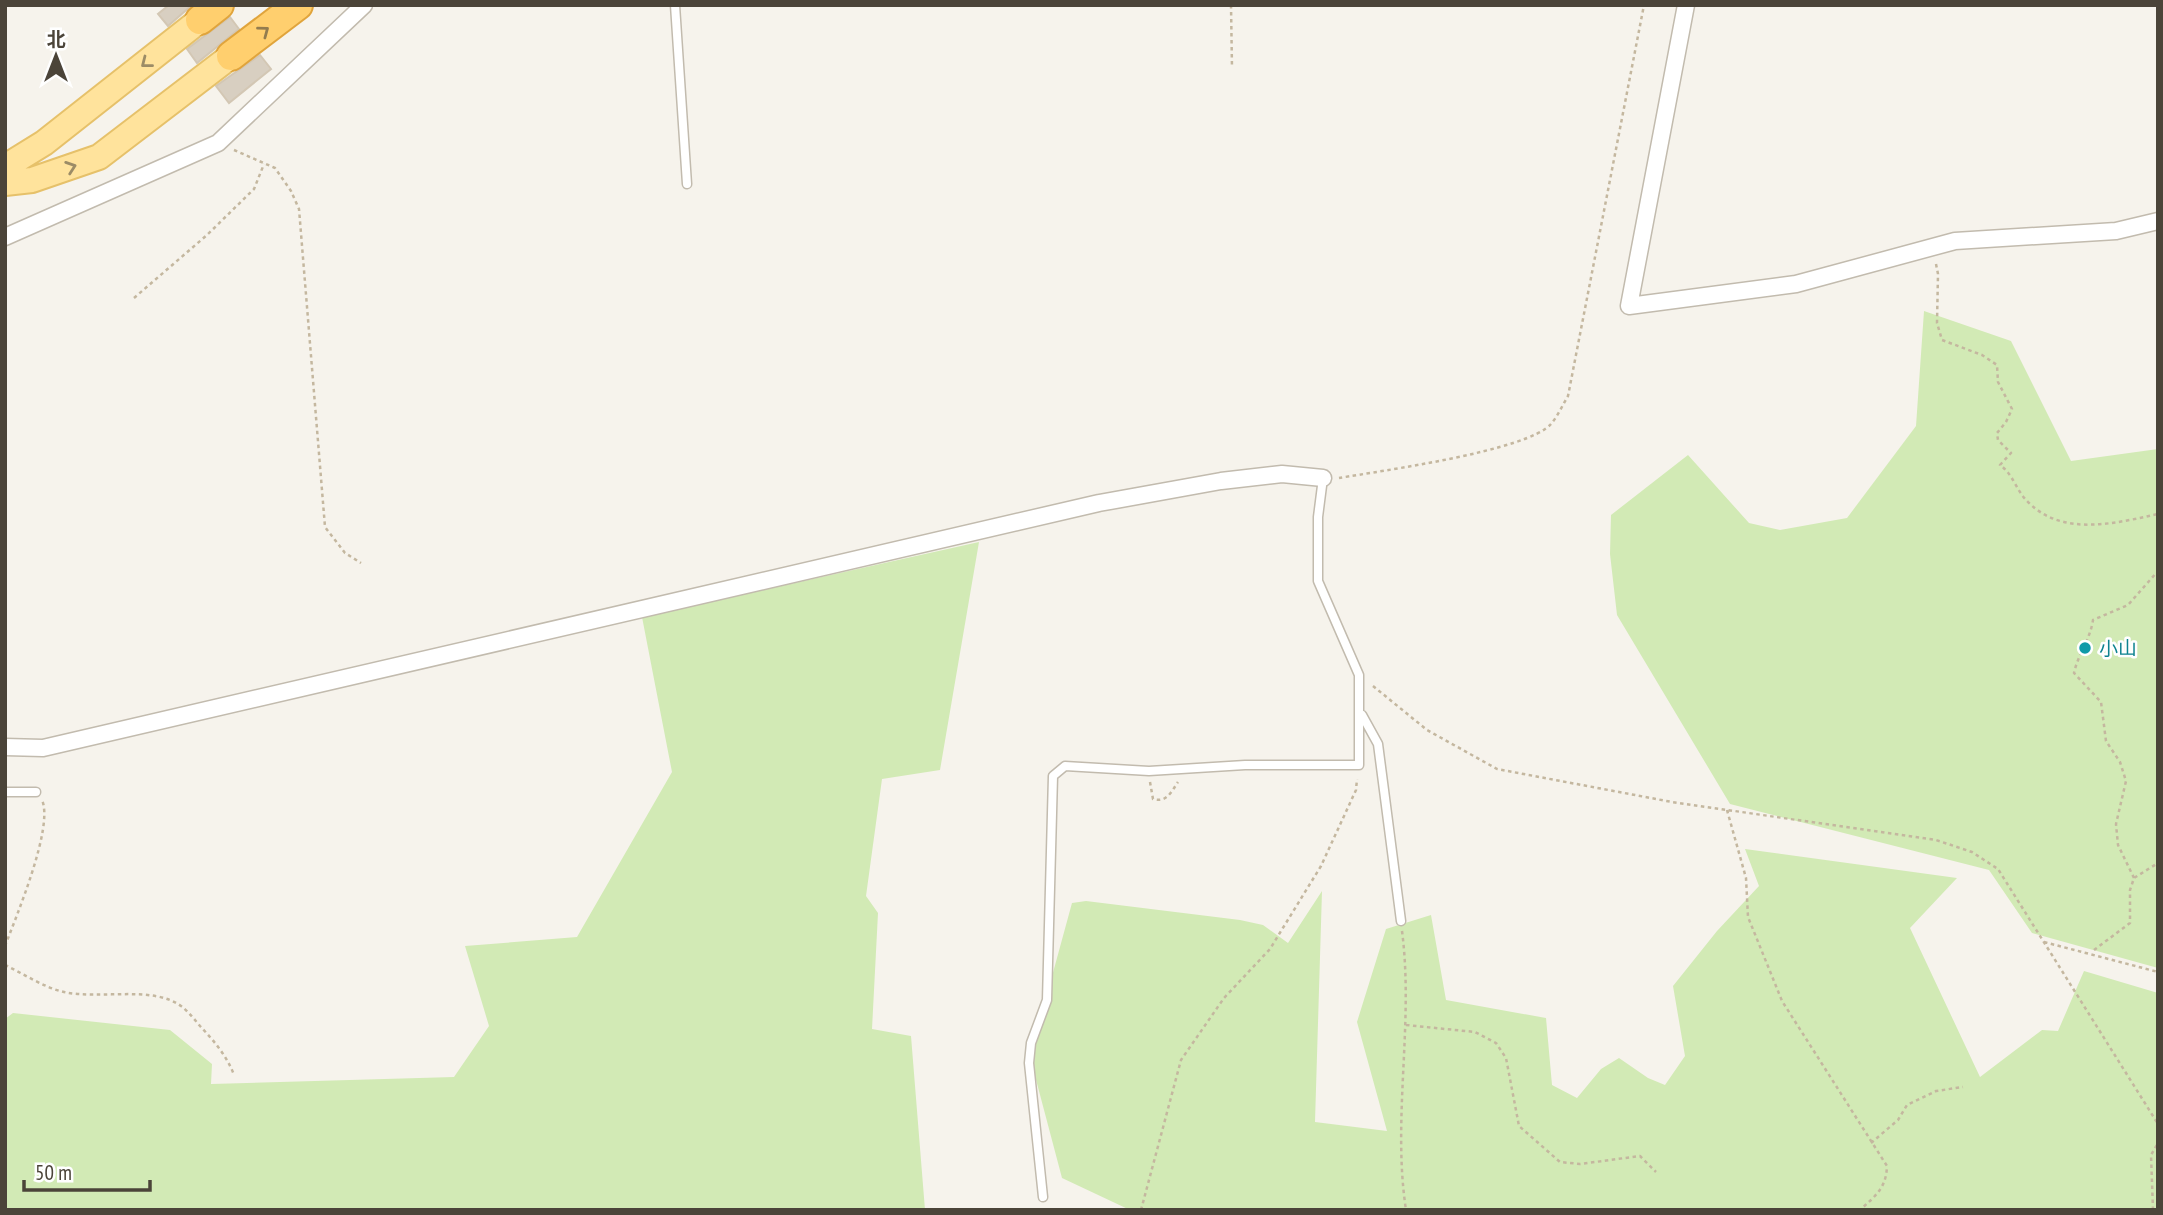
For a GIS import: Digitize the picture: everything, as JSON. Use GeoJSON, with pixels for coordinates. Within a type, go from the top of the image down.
{"type":"FeatureCollection","features":[{"type":"Feature","properties":{"kind":"highway"},"geometry":{"type":"LineString","coordinates":[[231,56],[298,5]]}},
{"type":"Feature","properties":{"kind":"main road"},"geometry":{"type":"LineString","coordinates":[[5,167],[44,143],[210,13]]}},
{"type":"Feature","properties":{"kind":"main road"},"geometry":{"type":"LineString","coordinates":[[5,183],[32,180],[99,157],[231,56]]}},
{"type":"Feature","properties":{"kind":"street"},"geometry":{"type":"LineString","coordinates":[[5,237],[218,143],[364,5]]}},
{"type":"Feature","properties":{"kind":"street"},"geometry":{"type":"LineString","coordinates":[[1686,5],[1629,306],[1796,284],[1955,241],[2116,231],[2158,221]]}},
{"type":"Feature","properties":{"kind":"street"},"geometry":{"type":"LineString","coordinates":[[5,747],[43,748],[1100,503],[1221,481],[1282,474],[1323,478]]}},
{"type":"Feature","properties":{"kind":"lane"},"geometry":{"type":"LineString","coordinates":[[675,5],[687,184]]}},
{"type":"Feature","properties":{"kind":"lane"},"geometry":{"type":"LineString","coordinates":[[1043,1197],[1029,1063],[1031,1043],[1047,1000],[1053,776],[1065,766],[1149,771],[1359,765],[1359,675],[1318,581],[1318,517],[1323,478]]}},
{"type":"Feature","properties":{"kind":"lane"},"geometry":{"type":"LineString","coordinates":[[1360,713],[1378,744],[1401,921]]}},
{"type":"Feature","properties":{"kind":"lane"},"geometry":{"type":"LineString","coordinates":[[5,792],[36,792]]}},
{"type":"Feature","properties":{"kind":"path"},"geometry":{"type":"LineString","coordinates":[[1231,5],[1232,68]]}},
{"type":"Feature","properties":{"kind":"path"},"geometry":{"type":"LineString","coordinates":[[1323,478],[1333,479],[1434,461],[1528,439],[1551,424],[1568,396],[1644,5]]}},
{"type":"Feature","properties":{"kind":"path"},"geometry":{"type":"LineString","coordinates":[[218,143],[275,168],[291,191],[299,209],[325,527],[345,553],[362,563]]}},
{"type":"Feature","properties":{"kind":"path"},"geometry":{"type":"LineString","coordinates":[[134,298],[207,235],[254,189],[264,163]]}},
{"type":"Feature","properties":{"kind":"path"},"geometry":{"type":"LineString","coordinates":[[1931,248],[1938,274],[1937,324],[1942,340],[1982,355],[1997,365],[1998,382],[2012,409],[1997,433],[1998,440],[2011,453],[2000,465],[2010,472],[2028,503],[2066,524],[2115,524],[2158,514]]}},
{"type":"Feature","properties":{"kind":"path"},"geometry":{"type":"LineString","coordinates":[[2134,878],[2118,845],[2116,824],[2126,781],[2120,762],[2106,741],[2101,702],[2074,673],[2093,620],[2128,606],[2158,571]]}},
{"type":"Feature","properties":{"kind":"path"},"geometry":{"type":"LineString","coordinates":[[1359,675],[1427,730],[1497,769],[1672,803],[1936,840],[1972,852],[1998,869],[2158,1124]]}},
{"type":"Feature","properties":{"kind":"path"},"geometry":{"type":"LineString","coordinates":[[1141,1210],[1181,1060],[1224,998],[1270,950],[1321,866],[1356,790],[1359,765]]}},
{"type":"Feature","properties":{"kind":"path"},"geometry":{"type":"LineString","coordinates":[[1149,771],[1153,799],[1160,801],[1166,799],[1185,768]]}},
{"type":"Feature","properties":{"kind":"path"},"geometry":{"type":"LineString","coordinates":[[5,946],[32,872],[44,819],[44,804],[36,792]]}},
{"type":"Feature","properties":{"kind":"path"},"geometry":{"type":"LineString","coordinates":[[1727,810],[1746,877],[1748,917],[1782,1001],[1887,1167],[1886,1181],[1876,1198],[1860,1210]]}},
{"type":"Feature","properties":{"kind":"path"},"geometry":{"type":"LineString","coordinates":[[2094,950],[2130,923],[2130,890],[2134,878],[2158,863]]}},
{"type":"Feature","properties":{"kind":"path"},"geometry":{"type":"LineString","coordinates":[[1401,921],[1406,1024],[1400,1174],[1406,1210]]}},
{"type":"Feature","properties":{"kind":"path"},"geometry":{"type":"LineString","coordinates":[[2044,942],[2158,972]]}},
{"type":"Feature","properties":{"kind":"path"},"geometry":{"type":"LineString","coordinates":[[5,965],[61,991],[89,996],[152,994],[164,997],[182,1007],[214,1040],[230,1063],[234,1074]]}},
{"type":"Feature","properties":{"kind":"path"},"geometry":{"type":"LineString","coordinates":[[1406,1024],[1475,1032],[1496,1042],[1507,1058],[1519,1126],[1560,1162],[1580,1164],[1640,1156],[1656,1172]]}},
{"type":"Feature","properties":{"kind":"path"},"geometry":{"type":"LineString","coordinates":[[1871,1143],[1898,1119],[1907,1105],[1936,1091],[1963,1087]]}},
{"type":"Feature","properties":{"kind":"path"},"geometry":{"type":"LineString","coordinates":[[2152,1210],[2151,1155],[2158,1143]]}},
{"type":"Feature","properties":{"kind":"green space"},"geometry":{"type":"Polygon","coordinates":[[[1924,311],[2011,341],[2071,461],[2158,449],[2158,968],[2032,933],[1989,870],[1730,804],[1617,615],[1610,554],[1611,515],[1688,455],[1749,523],[1780,530],[1847,518],[1916,426],[1924,311]]]}},
{"type":"Feature","properties":{"kind":"green space"},"geometry":{"type":"Polygon","coordinates":[[[979,542],[940,770],[882,779],[866,896],[878,913],[872,1029],[911,1036],[925,1210],[5,1210],[5,1019],[13,1013],[170,1030],[212,1064],[211,1084],[454,1077],[489,1026],[465,946],[577,937],[672,772],[642,617],[979,542]]]}},
{"type":"Feature","properties":{"kind":"green space"},"geometry":{"type":"Polygon","coordinates":[[[1745,849],[1957,878],[1910,928],[1980,1077],[2042,1030],[2058,1031],[2084,971],[2158,993],[2158,1210],[1130,1210],[1062,1178],[1030,1057],[1072,903],[1086,901],[1240,920],[1263,925],[1288,943],[1322,891],[1315,1122],[1387,1131],[1357,1022],[1386,929],[1431,915],[1446,1000],[1546,1018],[1552,1085],[1577,1098],[1601,1069],[1619,1058],[1648,1078],[1665,1085],[1685,1056],[1673,986],[1717,931],[1759,886],[1745,849]]]}},
{"type":"Feature","properties":{"kind":"building"},"geometry":{"type":"Polygon","coordinates":[[[169,5],[192,5],[168,26],[158,14],[169,5]]]}},
{"type":"Feature","properties":{"kind":"building"},"geometry":{"type":"Polygon","coordinates":[[[230,17],[239,29],[197,63],[187,49],[230,17]]]}},
{"type":"Feature","properties":{"kind":"building"},"geometry":{"type":"Polygon","coordinates":[[[260,55],[271,69],[229,103],[216,86],[260,55]]]}},
{"type":"Feature","properties":{"kind":"place","name":"小山"},"geometry":{"type":"Point","coordinates":[2085,648]}}]}
